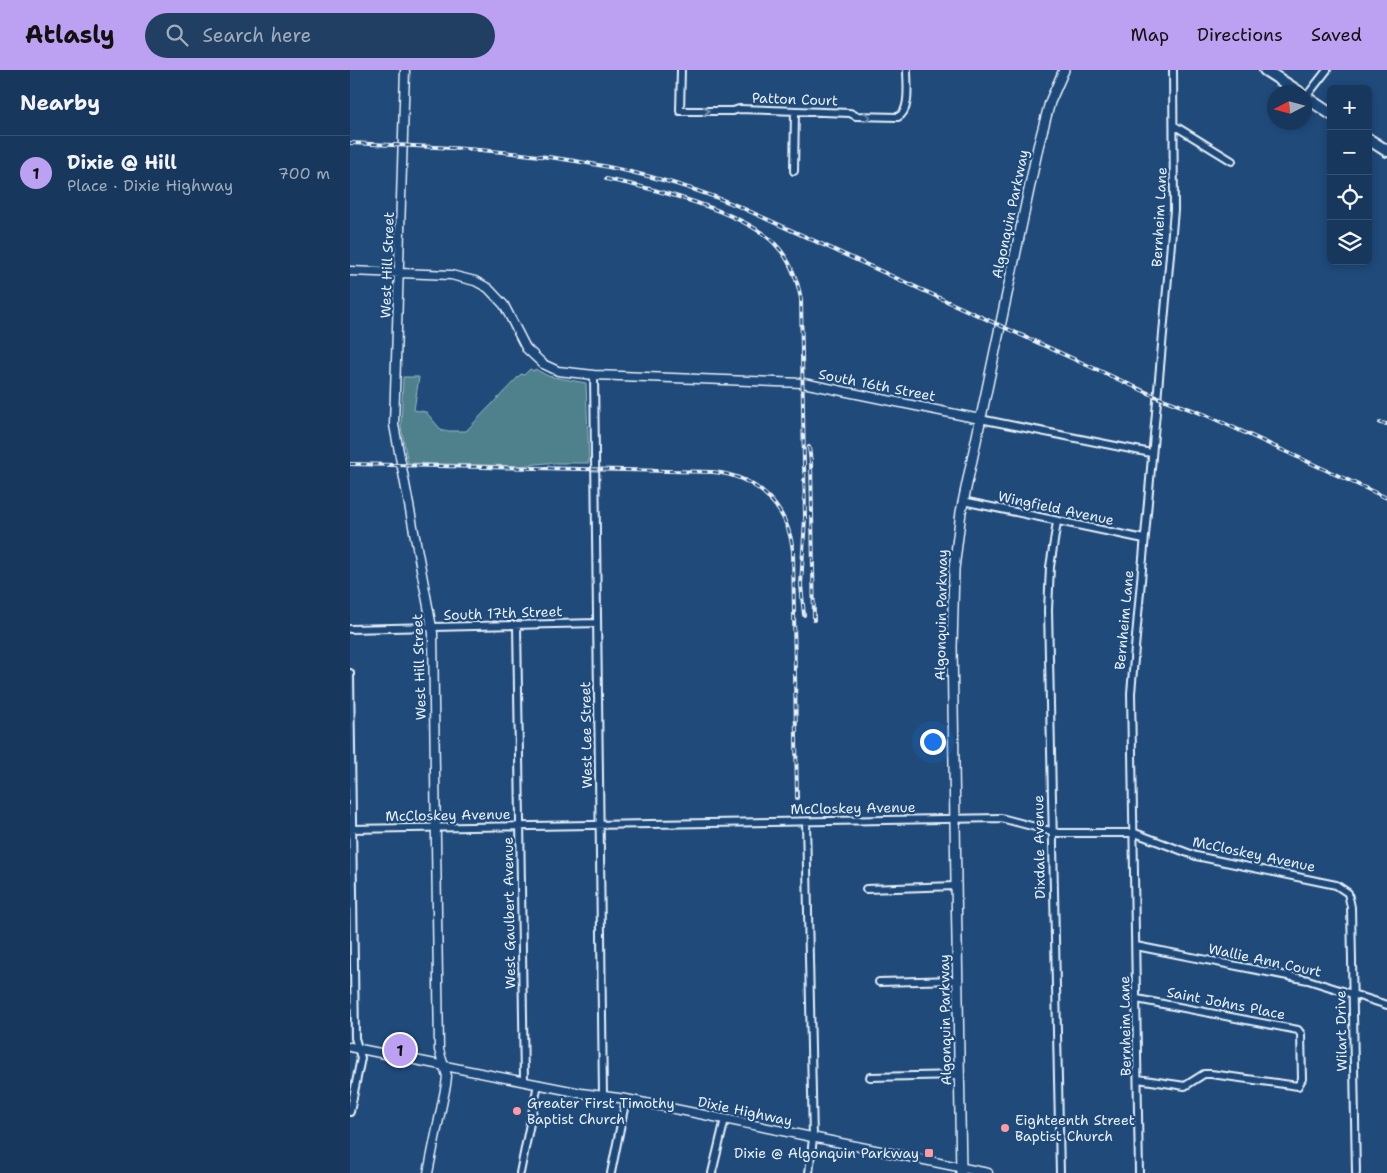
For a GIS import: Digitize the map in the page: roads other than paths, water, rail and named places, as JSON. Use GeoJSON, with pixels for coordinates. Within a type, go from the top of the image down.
{"type":"FeatureCollection","features":[{"type":"Feature","properties":{"kind":"main road","name":"Algonquin Parkway"},"geometry":{"type":"LineString","coordinates":[[961,1170],[952,611],[954,569],[963,501],[1043,126],[1064,70]]}},
{"type":"Feature","properties":{"kind":"main road"},"geometry":{"type":"LineString","coordinates":[[1265,70],[1288,85]]}},
{"type":"Feature","properties":{"kind":"main road"},"geometry":{"type":"LineString","coordinates":[[1312,101],[1327,111]]}},
{"type":"Feature","properties":{"kind":"main road"},"geometry":{"type":"LineString","coordinates":[[1372,141],[1385,146]]}},
{"type":"Feature","properties":{"kind":"street","name":"West Hill Street"},"geometry":{"type":"LineString","coordinates":[[405,70],[395,429],[432,626],[439,1050],[444,1066],[446,1085],[428,1173]]}},
{"type":"Feature","properties":{"kind":"street","name":"Patton Court"},"geometry":{"type":"LineString","coordinates":[[681,70],[680,111],[733,111],[739,109],[901,117],[906,108],[907,70]]}},
{"type":"Feature","properties":{"kind":"street","name":"Bernheim Lane"},"geometry":{"type":"LineString","coordinates":[[1139,1173],[1132,684],[1174,210],[1175,126],[1173,70]]}},
{"type":"Feature","properties":{"kind":"street"},"geometry":{"type":"LineString","coordinates":[[1312,85],[1326,70]]}},
{"type":"Feature","properties":{"kind":"street"},"geometry":{"type":"LineString","coordinates":[[794,171],[795,112]]}},
{"type":"Feature","properties":{"kind":"street"},"geometry":{"type":"LineString","coordinates":[[1175,126],[1232,161]]}},
{"type":"Feature","properties":{"kind":"street","name":"South 16th Street"},"geometry":{"type":"LineString","coordinates":[[350,272],[456,276],[482,284],[504,305],[522,342],[536,358],[558,371],[803,383],[1151,453]]}},
{"type":"Feature","properties":{"kind":"street","name":"West Lee Street"},"geometry":{"type":"LineString","coordinates":[[594,374],[604,1095]]}},
{"type":"Feature","properties":{"kind":"street","name":"Wingfield Avenue"},"geometry":{"type":"LineString","coordinates":[[963,501],[1144,539]]}},
{"type":"Feature","properties":{"kind":"street","name":"Dixdale Avenue"},"geometry":{"type":"LineString","coordinates":[[1057,522],[1050,567],[1048,610],[1060,1173]]}},
{"type":"Feature","properties":{"kind":"street","name":"South 17th Street"},"geometry":{"type":"LineString","coordinates":[[350,629],[597,623]]}},
{"type":"Feature","properties":{"kind":"street","name":"West Gaulbert Avenue"},"geometry":{"type":"LineString","coordinates":[[517,625],[524,1081]]}},
{"type":"Feature","properties":{"kind":"street"},"geometry":{"type":"LineString","coordinates":[[350,673],[355,1038],[361,1058],[350,1112]]}},
{"type":"Feature","properties":{"kind":"street","name":"McCloskey Avenue"},"geometry":{"type":"LineString","coordinates":[[351,829],[1001,818],[1052,832],[1134,833],[1196,856],[1336,885],[1346,890]]}},
{"type":"Feature","properties":{"kind":"street"},"geometry":{"type":"LineString","coordinates":[[806,822],[814,1138],[808,1173]]}},
{"type":"Feature","properties":{"kind":"street"},"geometry":{"type":"LineString","coordinates":[[866,889],[956,886]]}},
{"type":"Feature","properties":{"kind":"street","name":"Wilart Drive"},"geometry":{"type":"LineString","coordinates":[[1346,890],[1351,907],[1356,1173]]}},
{"type":"Feature","properties":{"kind":"street","name":"Wallie Ann Court"},"geometry":{"type":"LineString","coordinates":[[1136,946],[1308,980],[1387,1005]]}},
{"type":"Feature","properties":{"kind":"street"},"geometry":{"type":"LineString","coordinates":[[879,982],[958,980]]}},
{"type":"Feature","properties":{"kind":"street","name":"Saint Johns Place"},"geometry":{"type":"LineString","coordinates":[[1137,999],[1298,1030],[1301,1034],[1302,1079],[1298,1086],[1204,1074],[1185,1086],[1138,1079]]}},
{"type":"Feature","properties":{"kind":"street","name":"Dixie Highway"},"geometry":{"type":"LineString","coordinates":[[350,1047],[538,1084],[626,1099],[961,1170],[988,1173]]}},
{"type":"Feature","properties":{"kind":"street"},"geometry":{"type":"LineString","coordinates":[[870,1077],[960,1076]]}},
{"type":"Feature","properties":{"kind":"street"},"geometry":{"type":"LineString","coordinates":[[520,1173],[538,1084]]}},
{"type":"Feature","properties":{"kind":"street"},"geometry":{"type":"LineString","coordinates":[[611,1173],[626,1099]]}},
{"type":"Feature","properties":{"kind":"street"},"geometry":{"type":"LineString","coordinates":[[712,1173],[725,1119]]}},
{"type":"Feature","properties":{"kind":"railway"},"geometry":{"type":"LineString","coordinates":[[350,143],[450,148],[547,157],[595,164],[690,188],[738,206],[1157,397],[1206,415],[1387,498]]}},
{"type":"Feature","properties":{"kind":"railway"},"geometry":{"type":"LineString","coordinates":[[606,179],[696,202],[742,221],[775,244],[785,256],[792,269],[801,299],[805,518],[801,585],[804,615]]}},
{"type":"Feature","properties":{"kind":"railway"},"geometry":{"type":"LineString","coordinates":[[1380,423],[1387,424]]}},
{"type":"Feature","properties":{"kind":"railway"},"geometry":{"type":"LineString","coordinates":[[809,447],[811,462],[814,620]]}},
{"type":"Feature","properties":{"kind":"railway"},"geometry":{"type":"LineString","coordinates":[[350,464],[713,472],[729,475],[756,487],[768,497],[785,521],[793,551],[797,798]]}},
{"type":"Feature","properties":{"kind":"place","name":"Dixie @ Hill"},"geometry":{"type":"Point","coordinates":[400,1050]}},
{"type":"Feature","properties":{"kind":"place","name":"Greater First Timothy Baptist Church"},"geometry":{"type":"Point","coordinates":[517,1111]}},
{"type":"Feature","properties":{"kind":"place","name":"Eighteenth Street Baptist Church"},"geometry":{"type":"Point","coordinates":[1005,1128]}},
{"type":"Feature","properties":{"kind":"place","name":"Dixie @ Algonquin Parkway"},"geometry":{"type":"Point","coordinates":[929,1153]}}]}
